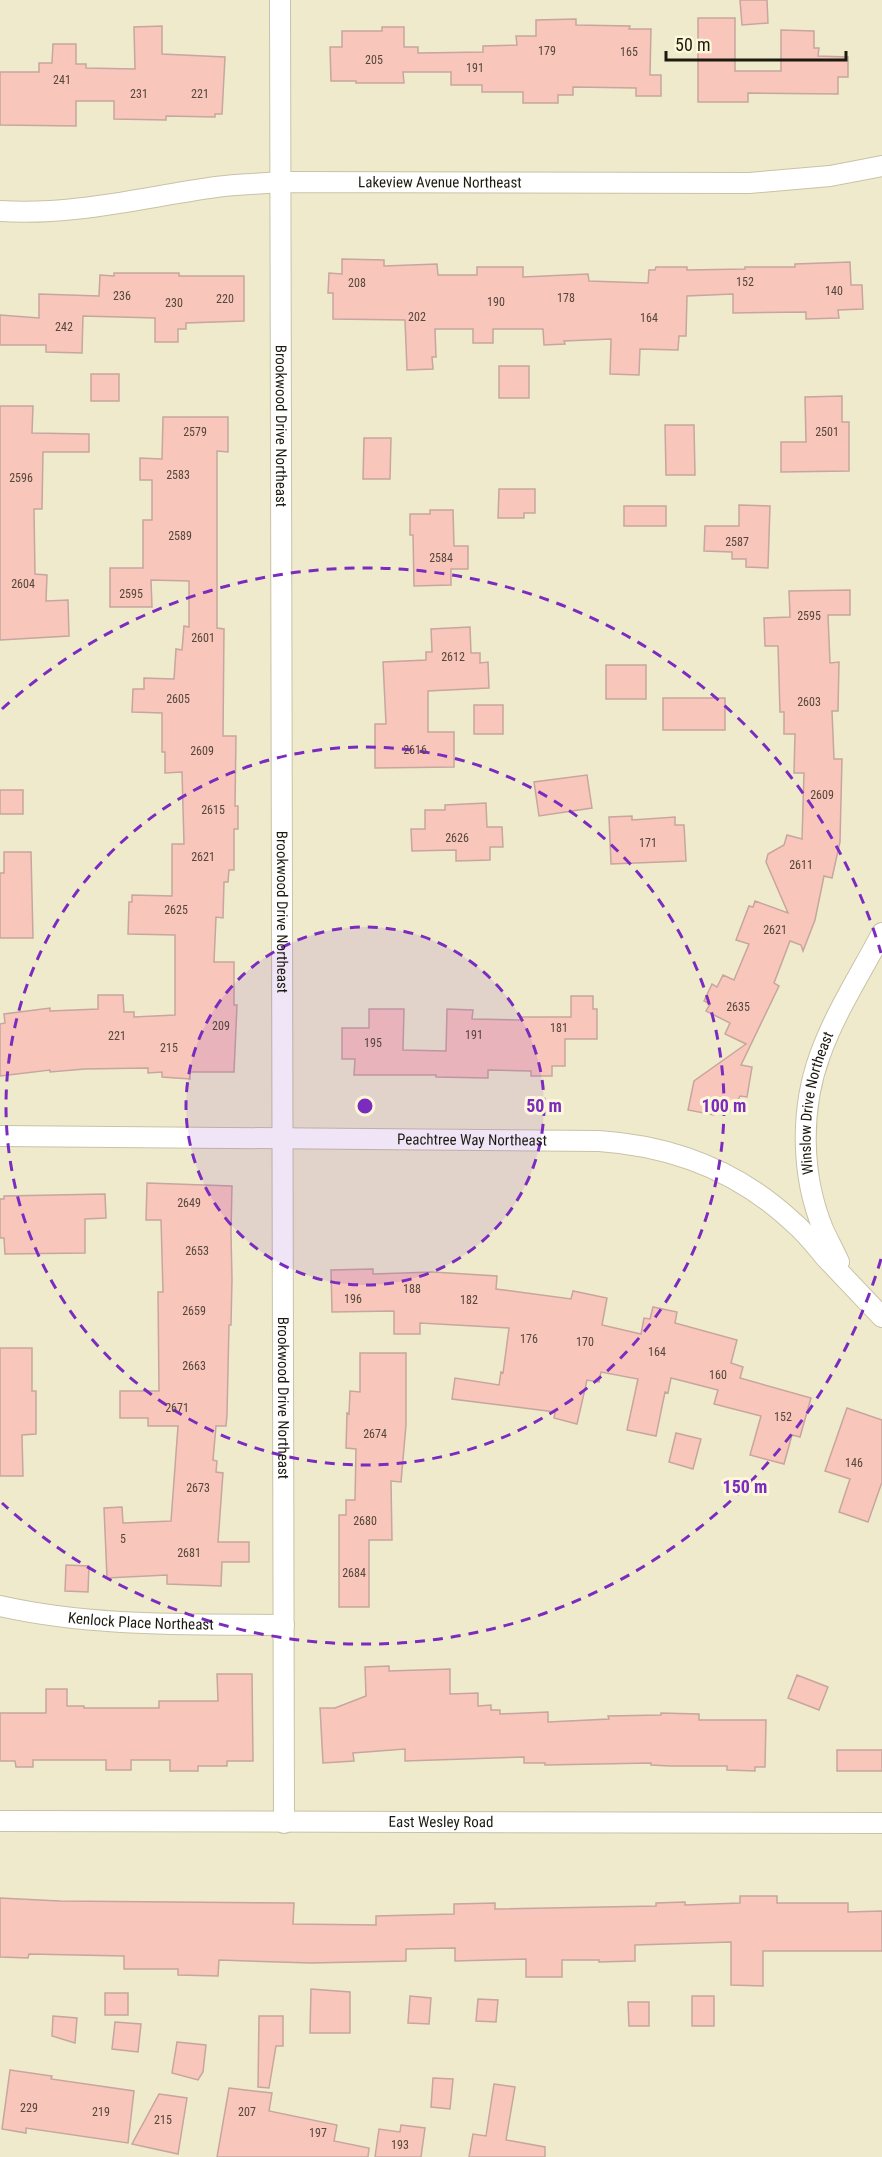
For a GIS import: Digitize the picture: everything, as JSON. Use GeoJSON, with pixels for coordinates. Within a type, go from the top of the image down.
{"type":"FeatureCollection","features":[{"type":"Feature","properties":{"kind":"street","name":"Brookwood Drive Northeast"},"geometry":{"type":"LineString","coordinates":[[280,0],[284,1823]]}},
{"type":"Feature","properties":{"kind":"street","name":"Lakeview Avenue Northeast"},"geometry":{"type":"LineString","coordinates":[[0,211],[32,213],[69,210],[219,187],[281,182],[749,183],[830,176],[882,166]]}},
{"type":"Feature","properties":{"kind":"street","name":"Winslow Drive Northeast"},"geometry":{"type":"LineString","coordinates":[[845,1278],[823,1228],[813,1196],[806,1160],[806,1123],[810,1091],[820,1056],[831,1029],[882,933]]}},
{"type":"Feature","properties":{"kind":"street","name":"Peachtree Way Northeast"},"geometry":{"type":"LineString","coordinates":[[0,1136],[599,1141],[629,1143],[664,1150],[712,1166],[760,1194],[795,1223],[882,1317]]}},
{"type":"Feature","properties":{"kind":"street","name":"Kenlock Place Northeast"},"geometry":{"type":"LineString","coordinates":[[0,1606],[79,1619],[126,1623],[284,1625]]}},
{"type":"Feature","properties":{"kind":"street","name":"East Wesley Road"},"geometry":{"type":"LineString","coordinates":[[0,1821],[882,1823]]}},
{"type":"Feature","properties":{"kind":"building"},"geometry":{"type":"Polygon","coordinates":[[[740,0],[767,0],[768,23],[742,25],[740,0]]]}},
{"type":"Feature","properties":{"kind":"building"},"geometry":{"type":"Polygon","coordinates":[[[698,18],[735,18],[735,71],[781,71],[781,30],[814,31],[814,48],[819,48],[818,56],[848,57],[848,77],[838,77],[838,94],[748,93],[748,102],[698,102],[698,18]]]}},
{"type":"Feature","properties":{"kind":"building"},"geometry":{"type":"Polygon","coordinates":[[[576,19],[576,25],[630,26],[629,29],[651,29],[650,75],[661,75],[661,96],[636,96],[636,88],[573,87],[573,95],[558,95],[558,103],[523,103],[523,92],[482,92],[482,85],[451,85],[451,72],[403,72],[404,83],[331,81],[330,47],[342,47],[342,31],[382,31],[382,27],[404,27],[404,47],[418,47],[418,53],[483,52],[483,46],[517,45],[516,36],[536,36],[536,20],[576,19]]]}},
{"type":"Feature","properties":{"kind":"building"},"geometry":{"type":"Polygon","coordinates":[[[162,26],[162,54],[225,57],[222,114],[215,114],[215,117],[166,116],[166,120],[114,119],[114,101],[76,101],[76,126],[0,125],[0,72],[39,72],[39,63],[52,63],[53,44],[76,44],[76,64],[86,64],[86,68],[135,69],[134,27],[162,26]]]}},
{"type":"Feature","properties":{"kind":"building"},"geometry":{"type":"Polygon","coordinates":[[[342,259],[384,260],[384,266],[437,264],[438,275],[477,275],[477,267],[523,267],[523,277],[588,274],[589,281],[648,283],[649,270],[655,270],[656,267],[687,267],[687,270],[745,269],[745,267],[795,267],[795,264],[850,262],[851,285],[862,285],[863,309],[838,310],[839,318],[806,319],[806,312],[733,313],[733,294],[687,296],[686,336],[679,336],[678,350],[640,349],[639,375],[610,374],[611,339],[564,341],[565,344],[544,345],[543,329],[493,329],[493,343],[473,343],[473,329],[435,329],[436,357],[432,357],[433,369],[407,370],[405,320],[333,319],[333,293],[328,293],[329,273],[342,274],[342,259]]]}},
{"type":"Feature","properties":{"kind":"building"},"geometry":{"type":"Polygon","coordinates":[[[114,273],[244,276],[244,321],[186,323],[186,329],[178,329],[178,342],[155,342],[155,318],[83,316],[82,353],[46,352],[46,345],[0,345],[0,315],[39,318],[39,294],[99,296],[100,275],[114,276],[114,273]]]}},
{"type":"Feature","properties":{"kind":"building"},"geometry":{"type":"Polygon","coordinates":[[[499,366],[529,366],[529,398],[499,398],[499,366]]]}},
{"type":"Feature","properties":{"kind":"building"},"geometry":{"type":"Polygon","coordinates":[[[91,374],[119,374],[119,401],[91,401],[91,374]]]}},
{"type":"Feature","properties":{"kind":"building"},"geometry":{"type":"Polygon","coordinates":[[[842,396],[842,422],[849,422],[849,471],[781,472],[781,442],[806,442],[805,397],[842,396]]]}},
{"type":"Feature","properties":{"kind":"building"},"geometry":{"type":"Polygon","coordinates":[[[0,406],[33,406],[32,433],[89,434],[89,452],[43,452],[42,509],[34,509],[35,574],[47,575],[46,601],[68,600],[69,636],[0,640],[0,406]]]}},
{"type":"Feature","properties":{"kind":"building"},"geometry":{"type":"Polygon","coordinates":[[[163,417],[228,417],[228,452],[217,451],[217,628],[224,629],[223,736],[236,736],[235,806],[238,806],[238,829],[234,829],[234,870],[229,870],[228,882],[224,882],[223,918],[216,917],[214,962],[234,962],[234,1005],[237,1005],[234,1072],[190,1072],[190,1079],[162,1077],[162,1072],[148,1073],[148,1068],[50,1072],[50,1070],[0,1076],[0,1024],[5,1023],[4,1014],[50,1008],[50,1011],[98,1009],[98,995],[123,995],[124,1012],[134,1012],[134,1017],[175,1015],[175,935],[128,934],[129,902],[132,902],[132,895],[172,896],[172,844],[184,844],[182,772],[165,773],[165,752],[162,752],[162,713],[132,712],[133,689],[144,689],[144,678],[174,679],[176,649],[182,650],[184,626],[189,627],[189,581],[151,580],[152,607],[110,607],[110,568],[143,568],[143,520],[152,520],[152,480],[140,480],[140,458],[162,459],[163,417]]]}},
{"type":"Feature","properties":{"kind":"building"},"geometry":{"type":"Polygon","coordinates":[[[665,425],[694,425],[695,475],[666,475],[665,425]]]}},
{"type":"Feature","properties":{"kind":"building"},"geometry":{"type":"Polygon","coordinates":[[[364,438],[391,438],[390,479],[363,479],[364,438]]]}},
{"type":"Feature","properties":{"kind":"building"},"geometry":{"type":"Polygon","coordinates":[[[499,489],[535,489],[535,513],[524,513],[524,518],[498,518],[499,489]]]}},
{"type":"Feature","properties":{"kind":"building"},"geometry":{"type":"Polygon","coordinates":[[[739,505],[770,506],[768,568],[746,567],[746,559],[732,559],[732,552],[704,551],[705,526],[739,526],[739,505]]]}},
{"type":"Feature","properties":{"kind":"building"},"geometry":{"type":"Polygon","coordinates":[[[624,506],[666,506],[666,526],[624,526],[624,506]]]}},
{"type":"Feature","properties":{"kind":"building"},"geometry":{"type":"Polygon","coordinates":[[[430,510],[453,510],[454,546],[468,546],[468,569],[451,569],[451,585],[414,586],[413,535],[410,535],[410,514],[430,514],[430,510]]]}},
{"type":"Feature","properties":{"kind":"building"},"geometry":{"type":"Polygon","coordinates":[[[850,590],[850,615],[828,615],[830,663],[839,662],[838,711],[832,711],[834,759],[842,759],[840,842],[832,878],[824,876],[815,920],[803,951],[801,945],[790,941],[774,983],[779,986],[741,1065],[752,1067],[747,1097],[740,1096],[729,1112],[716,1110],[714,1115],[688,1110],[694,1081],[746,1044],[725,1034],[730,1023],[706,1011],[710,1004],[704,1001],[712,984],[717,987],[723,975],[734,980],[749,944],[736,940],[749,906],[753,907],[755,901],[788,913],[766,862],[768,854],[784,845],[787,835],[802,839],[804,773],[794,773],[795,734],[784,734],[784,712],[780,712],[778,646],[765,646],[764,618],[790,617],[789,591],[850,590]]]}},
{"type":"Feature","properties":{"kind":"building"},"geometry":{"type":"Polygon","coordinates":[[[470,627],[471,653],[480,653],[480,663],[488,662],[489,688],[428,691],[428,732],[454,732],[454,767],[375,768],[375,724],[386,724],[383,662],[426,660],[426,652],[432,652],[431,629],[470,627]]]}},
{"type":"Feature","properties":{"kind":"building"},"geometry":{"type":"Polygon","coordinates":[[[606,665],[646,665],[646,699],[606,699],[606,665]]]}},
{"type":"Feature","properties":{"kind":"building"},"geometry":{"type":"Polygon","coordinates":[[[663,698],[725,698],[725,730],[663,730],[663,698]]]}},
{"type":"Feature","properties":{"kind":"building"},"geometry":{"type":"Polygon","coordinates":[[[474,705],[503,705],[503,734],[474,734],[474,705]]]}},
{"type":"Feature","properties":{"kind":"building"},"geometry":{"type":"Polygon","coordinates":[[[587,775],[592,808],[539,816],[534,782],[587,775]]]}},
{"type":"Feature","properties":{"kind":"building"},"geometry":{"type":"Polygon","coordinates":[[[0,790],[23,790],[23,814],[0,814],[0,790]]]}},
{"type":"Feature","properties":{"kind":"building"},"geometry":{"type":"Polygon","coordinates":[[[486,803],[487,827],[502,827],[503,847],[490,847],[490,860],[456,861],[456,850],[412,851],[411,829],[425,829],[425,810],[445,810],[445,805],[486,803]]]}},
{"type":"Feature","properties":{"kind":"building"},"geometry":{"type":"Polygon","coordinates":[[[632,816],[632,820],[675,817],[675,825],[684,825],[686,861],[611,864],[609,817],[632,816]]]}},
{"type":"Feature","properties":{"kind":"building"},"geometry":{"type":"Polygon","coordinates":[[[4,852],[31,852],[33,938],[0,938],[0,873],[4,873],[4,852]]]}},
{"type":"Feature","properties":{"kind":"building"},"geometry":{"type":"Polygon","coordinates":[[[571,996],[593,996],[593,1009],[597,1009],[597,1039],[565,1039],[565,1066],[552,1066],[552,1076],[531,1076],[531,1071],[488,1070],[488,1078],[436,1077],[436,1075],[354,1075],[355,1059],[342,1059],[342,1028],[369,1028],[369,1009],[404,1009],[403,1050],[446,1051],[447,1009],[473,1010],[472,1019],[521,1020],[521,1017],[571,1017],[571,996]]]}},
{"type":"Feature","properties":{"kind":"building"},"geometry":{"type":"Polygon","coordinates":[[[147,1183],[232,1186],[231,1325],[229,1325],[227,1415],[226,1426],[216,1426],[213,1460],[217,1461],[216,1472],[223,1473],[218,1542],[249,1542],[249,1562],[222,1562],[221,1586],[167,1584],[167,1575],[107,1578],[104,1508],[122,1507],[123,1523],[171,1521],[178,1426],[148,1426],[148,1418],[120,1418],[120,1391],[159,1391],[158,1292],[163,1292],[161,1220],[146,1220],[147,1183]]]}},
{"type":"Feature","properties":{"kind":"building"},"geometry":{"type":"Polygon","coordinates":[[[105,1194],[106,1218],[85,1219],[85,1253],[5,1254],[4,1238],[0,1238],[0,1199],[4,1199],[4,1196],[105,1194]]]}},
{"type":"Feature","properties":{"kind":"building"},"geometry":{"type":"Polygon","coordinates":[[[373,1269],[373,1274],[433,1272],[497,1276],[496,1289],[571,1299],[573,1291],[607,1298],[602,1325],[641,1334],[644,1318],[650,1319],[653,1307],[677,1312],[675,1323],[737,1340],[731,1363],[743,1367],[740,1378],[811,1398],[800,1437],[792,1435],[784,1464],[750,1455],[761,1416],[714,1404],[718,1390],[671,1378],[668,1393],[665,1392],[656,1436],[627,1430],[638,1379],[601,1372],[599,1382],[587,1380],[577,1424],[554,1418],[555,1412],[452,1399],[455,1378],[499,1385],[501,1372],[503,1373],[509,1328],[420,1323],[420,1334],[394,1334],[394,1311],[332,1312],[331,1270],[373,1269]]]}},
{"type":"Feature","properties":{"kind":"building"},"geometry":{"type":"Polygon","coordinates":[[[0,1348],[32,1348],[32,1391],[36,1391],[36,1434],[22,1435],[23,1476],[0,1476],[0,1348]]]}},
{"type":"Feature","properties":{"kind":"building"},"geometry":{"type":"Polygon","coordinates":[[[360,1353],[406,1353],[406,1425],[401,1482],[391,1481],[392,1540],[369,1540],[369,1607],[339,1607],[339,1515],[346,1515],[346,1500],[355,1500],[356,1449],[346,1448],[347,1413],[349,1414],[350,1391],[360,1392],[360,1353]]]}},
{"type":"Feature","properties":{"kind":"building"},"geometry":{"type":"Polygon","coordinates":[[[847,1408],[882,1420],[882,1482],[868,1522],[839,1512],[850,1479],[825,1471],[847,1408]]]}},
{"type":"Feature","properties":{"kind":"building"},"geometry":{"type":"Polygon","coordinates":[[[676,1433],[701,1439],[693,1469],[669,1462],[676,1433]]]}},
{"type":"Feature","properties":{"kind":"building"},"geometry":{"type":"Polygon","coordinates":[[[66,1565],[89,1566],[88,1592],[65,1591],[66,1565]]]}},
{"type":"Feature","properties":{"kind":"building"},"geometry":{"type":"Polygon","coordinates":[[[389,1666],[389,1671],[450,1669],[450,1694],[478,1693],[478,1706],[491,1705],[491,1710],[500,1710],[500,1714],[548,1712],[548,1722],[609,1719],[608,1716],[661,1715],[661,1713],[699,1714],[699,1720],[766,1720],[765,1767],[755,1767],[755,1771],[727,1770],[727,1766],[670,1766],[651,1765],[651,1763],[545,1765],[545,1763],[524,1763],[524,1757],[405,1761],[405,1749],[353,1753],[354,1761],[323,1763],[320,1708],[335,1708],[366,1696],[365,1667],[389,1666]]]}},
{"type":"Feature","properties":{"kind":"building"},"geometry":{"type":"Polygon","coordinates":[[[217,1674],[252,1674],[253,1761],[227,1761],[227,1766],[198,1766],[198,1771],[170,1771],[170,1760],[131,1760],[131,1770],[106,1770],[106,1760],[33,1760],[33,1767],[16,1767],[15,1761],[0,1761],[0,1713],[46,1713],[46,1689],[67,1689],[67,1706],[159,1708],[159,1701],[218,1701],[217,1674]]]}},
{"type":"Feature","properties":{"kind":"building"},"geometry":{"type":"Polygon","coordinates":[[[797,1675],[828,1687],[819,1710],[788,1698],[797,1675]]]}},
{"type":"Feature","properties":{"kind":"building"},"geometry":{"type":"Polygon","coordinates":[[[837,1750],[882,1750],[882,1771],[837,1771],[837,1750]]]}},
{"type":"Feature","properties":{"kind":"building"},"geometry":{"type":"Polygon","coordinates":[[[740,1896],[777,1896],[777,1903],[848,1903],[848,1912],[882,1911],[882,1951],[763,1951],[763,1986],[731,1985],[731,1942],[635,1945],[635,1961],[562,1960],[562,1977],[526,1977],[526,1959],[455,1961],[455,1948],[406,1949],[406,1961],[311,1963],[219,1960],[218,1976],[178,1975],[178,1969],[124,1969],[124,1956],[29,1954],[28,1958],[0,1957],[0,1898],[60,1901],[294,1903],[293,1924],[376,1925],[376,1916],[454,1914],[454,1904],[495,1903],[495,1909],[656,1906],[656,1903],[685,1902],[685,1905],[740,1903],[740,1896]]]}},
{"type":"Feature","properties":{"kind":"building"},"geometry":{"type":"Polygon","coordinates":[[[311,1989],[350,1992],[350,2033],[310,2033],[311,1989]]]}},
{"type":"Feature","properties":{"kind":"building"},"geometry":{"type":"Polygon","coordinates":[[[105,1993],[128,1993],[128,2015],[105,2015],[105,1993]]]}},
{"type":"Feature","properties":{"kind":"building"},"geometry":{"type":"Polygon","coordinates":[[[410,1996],[431,1998],[429,2024],[408,2023],[410,1996]]]}},
{"type":"Feature","properties":{"kind":"building"},"geometry":{"type":"Polygon","coordinates":[[[692,1996],[714,1996],[714,2026],[692,2026],[692,1996]]]}},
{"type":"Feature","properties":{"kind":"building"},"geometry":{"type":"Polygon","coordinates":[[[478,1999],[498,2000],[496,2022],[476,2021],[478,1999]]]}},
{"type":"Feature","properties":{"kind":"building"},"geometry":{"type":"Polygon","coordinates":[[[628,2002],[649,2002],[649,2026],[629,2026],[628,2002]]]}},
{"type":"Feature","properties":{"kind":"building"},"geometry":{"type":"Polygon","coordinates":[[[53,2016],[77,2018],[75,2043],[52,2036],[53,2016]]]}},
{"type":"Feature","properties":{"kind":"building"},"geometry":{"type":"Polygon","coordinates":[[[259,2016],[283,2016],[283,2046],[276,2046],[269,2088],[258,2087],[259,2016]]]}},
{"type":"Feature","properties":{"kind":"building"},"geometry":{"type":"Polygon","coordinates":[[[115,2022],[141,2024],[138,2052],[112,2049],[115,2022]]]}},
{"type":"Feature","properties":{"kind":"building"},"geometry":{"type":"Polygon","coordinates":[[[177,2042],[206,2045],[203,2072],[198,2080],[172,2073],[177,2042]]]}},
{"type":"Feature","properties":{"kind":"building"},"geometry":{"type":"Polygon","coordinates":[[[10,2070],[52,2076],[51,2079],[134,2091],[128,2143],[26,2128],[26,2133],[2,2129],[10,2070]]]}},
{"type":"Feature","properties":{"kind":"building"},"geometry":{"type":"Polygon","coordinates":[[[433,2078],[453,2079],[450,2109],[431,2107],[433,2078]]]}},
{"type":"Feature","properties":{"kind":"building"},"geometry":{"type":"Polygon","coordinates":[[[494,2084],[515,2087],[506,2140],[545,2147],[545,2157],[469,2157],[473,2134],[486,2136],[494,2084]]]}},
{"type":"Feature","properties":{"kind":"building"},"geometry":{"type":"Polygon","coordinates":[[[229,2088],[272,2093],[269,2111],[337,2125],[334,2141],[369,2148],[368,2157],[217,2157],[229,2088]]]}},
{"type":"Feature","properties":{"kind":"building"},"geometry":{"type":"Polygon","coordinates":[[[159,2094],[187,2098],[178,2154],[132,2144],[159,2094]]]}},
{"type":"Feature","properties":{"kind":"building"},"geometry":{"type":"Polygon","coordinates":[[[401,2125],[425,2128],[421,2157],[375,2157],[379,2129],[400,2132],[401,2125]]]}}]}
